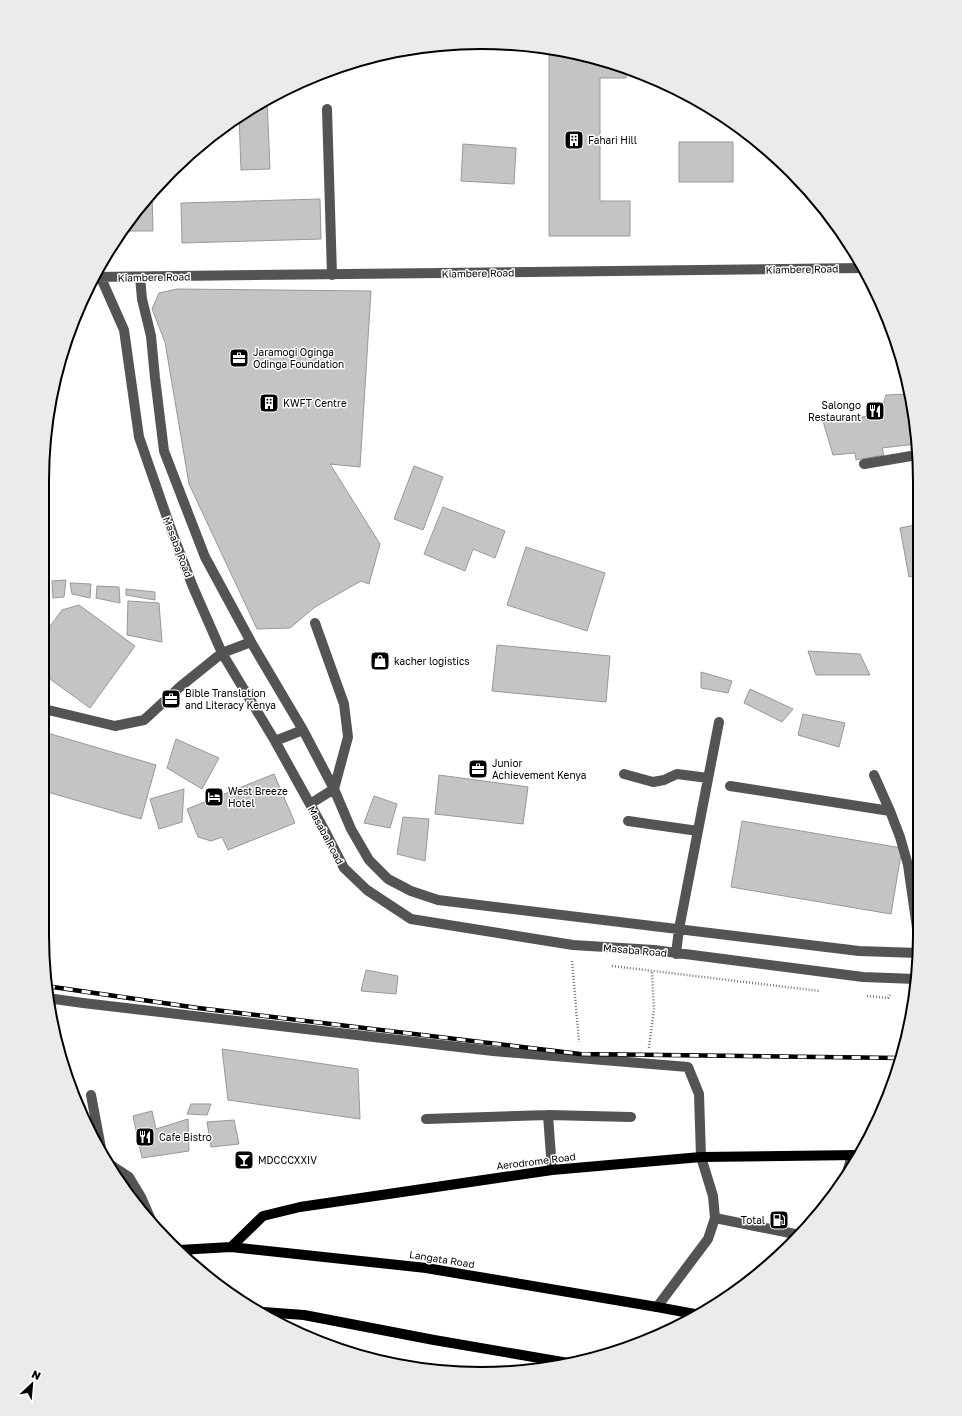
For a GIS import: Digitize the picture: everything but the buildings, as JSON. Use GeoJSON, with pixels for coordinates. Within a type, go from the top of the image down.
{"type":"FeatureCollection","features":[{"type":"Feature","properties":{"kind":"main road","name":"Aerodrome Road"},"geometry":{"type":"LineString","coordinates":[[231,1247],[263,1216],[300,1208],[552,1170],[701,1157],[852,1155]]}},
{"type":"Feature","properties":{"kind":"main road","name":"Langata Road"},"geometry":{"type":"LineString","coordinates":[[186,1250],[231,1247],[426,1268],[688,1314]]}},
{"type":"Feature","properties":{"kind":"main road"},"geometry":{"type":"LineString","coordinates":[[272,1313],[304,1315],[434,1340],[554,1361]]}},
{"type":"Feature","properties":{"kind":"street"},"geometry":{"type":"LineString","coordinates":[[327,109],[332,275]]}},
{"type":"Feature","properties":{"kind":"street","name":"Kiambere Road"},"geometry":{"type":"LineString","coordinates":[[101,277],[857,268]]}},
{"type":"Feature","properties":{"kind":"street"},"geometry":{"type":"LineString","coordinates":[[140,277],[142,299],[151,336],[164,451],[205,557],[251,642],[303,730],[334,789],[351,829],[369,860],[388,879],[411,891],[438,900],[859,951],[912,953]]}},
{"type":"Feature","properties":{"kind":"street","name":"Masaba Road"},"geometry":{"type":"LineString","coordinates":[[99,281],[124,330],[139,438],[193,587],[222,653],[275,741],[344,868],[367,890],[411,919],[573,945],[654,950],[863,977],[910,979]]}},
{"type":"Feature","properties":{"kind":"street"},"geometry":{"type":"LineString","coordinates":[[864,464],[912,456]]}},
{"type":"Feature","properties":{"kind":"street"},"geometry":{"type":"LineString","coordinates":[[310,804],[334,789],[348,737],[344,704],[315,623]]}},
{"type":"Feature","properties":{"kind":"street"},"geometry":{"type":"LineString","coordinates":[[49,710],[115,726],[144,720],[181,686],[222,653],[251,642]]}},
{"type":"Feature","properties":{"kind":"street"},"geometry":{"type":"LineString","coordinates":[[676,954],[679,930],[719,722]]}},
{"type":"Feature","properties":{"kind":"street"},"geometry":{"type":"LineString","coordinates":[[275,741],[303,730]]}},
{"type":"Feature","properties":{"kind":"street"},"geometry":{"type":"LineString","coordinates":[[624,774],[653,782],[664,780],[677,774],[708,778]]}},
{"type":"Feature","properties":{"kind":"street"},"geometry":{"type":"LineString","coordinates":[[874,776],[900,837],[908,865],[913,900]]}},
{"type":"Feature","properties":{"kind":"street"},"geometry":{"type":"LineString","coordinates":[[730,786],[890,811]]}},
{"type":"Feature","properties":{"kind":"street"},"geometry":{"type":"LineString","coordinates":[[628,821],[698,831]]}},
{"type":"Feature","properties":{"kind":"street"},"geometry":{"type":"LineString","coordinates":[[54,999],[494,1051],[688,1068],[699,1094],[701,1157],[712,1196],[715,1218],[708,1239],[657,1307]]}},
{"type":"Feature","properties":{"kind":"street"},"geometry":{"type":"LineString","coordinates":[[91,1095],[98,1135]]}},
{"type":"Feature","properties":{"kind":"street"},"geometry":{"type":"LineString","coordinates":[[548,1115],[552,1170]]}},
{"type":"Feature","properties":{"kind":"street"},"geometry":{"type":"LineString","coordinates":[[426,1119],[548,1115],[631,1117]]}},
{"type":"Feature","properties":{"kind":"street"},"geometry":{"type":"LineString","coordinates":[[119,1170],[129,1176],[146,1208]]}},
{"type":"Feature","properties":{"kind":"street"},"geometry":{"type":"LineString","coordinates":[[715,1218],[792,1234]]}},
{"type":"Feature","properties":{"kind":"path"},"geometry":{"type":"LineString","coordinates":[[573,945],[572,961],[580,1059]]}},
{"type":"Feature","properties":{"kind":"path"},"geometry":{"type":"LineString","coordinates":[[649,1064],[654,1009],[652,971],[654,950]]}},
{"type":"Feature","properties":{"kind":"path"},"geometry":{"type":"LineString","coordinates":[[572,961],[580,962]]}},
{"type":"Feature","properties":{"kind":"path"},"geometry":{"type":"LineString","coordinates":[[609,966],[825,991]]}},
{"type":"Feature","properties":{"kind":"path"},"geometry":{"type":"LineString","coordinates":[[864,996],[888,998],[902,979]]}},
{"type":"Feature","properties":{"kind":"railway"},"geometry":{"type":"LineString","coordinates":[[53,987],[198,1008],[580,1054],[895,1058]]}},
{"type":"Feature","properties":{"kind":"place","name":"Fahari Hill"},"geometry":{"type":"Point","coordinates":[574,140]}},
{"type":"Feature","properties":{"kind":"place","name":"Jaramogi Oginga Odinga Foundation"},"geometry":{"type":"Point","coordinates":[239,358]}},
{"type":"Feature","properties":{"kind":"place","name":"KWFT Centre"},"geometry":{"type":"Point","coordinates":[269,403]}},
{"type":"Feature","properties":{"kind":"place","name":"Salongo Restaurant"},"geometry":{"type":"Point","coordinates":[875,411]}},
{"type":"Feature","properties":{"kind":"place","name":"kacher logistics"},"geometry":{"type":"Point","coordinates":[380,661]}},
{"type":"Feature","properties":{"kind":"place","name":"Bible Translation and Literacy Kenya"},"geometry":{"type":"Point","coordinates":[171,699]}},
{"type":"Feature","properties":{"kind":"place","name":"Junior Achievement Kenya"},"geometry":{"type":"Point","coordinates":[478,769]}},
{"type":"Feature","properties":{"kind":"place","name":"West Breeze Hotel"},"geometry":{"type":"Point","coordinates":[214,797]}},
{"type":"Feature","properties":{"kind":"place","name":"Cafe Bistro"},"geometry":{"type":"Point","coordinates":[145,1137]}},
{"type":"Feature","properties":{"kind":"place","name":"MDCCCXXIV"},"geometry":{"type":"Point","coordinates":[244,1160]}},
{"type":"Feature","properties":{"kind":"place","name":"Total"},"geometry":{"type":"Point","coordinates":[779,1220]}}]}
